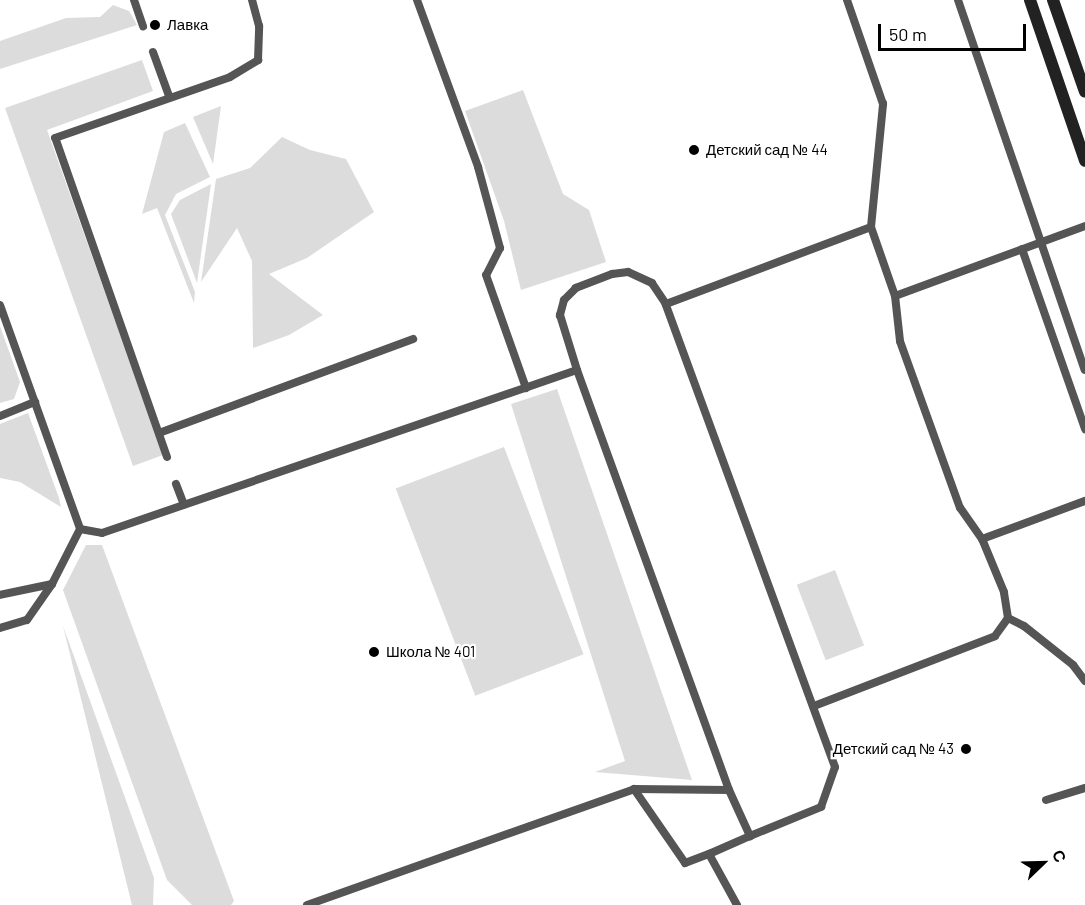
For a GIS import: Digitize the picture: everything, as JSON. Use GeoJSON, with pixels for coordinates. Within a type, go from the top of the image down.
{"type":"FeatureCollection","features":[{"type":"Feature","properties":{"kind":"main road"},"geometry":{"type":"LineString","coordinates":[[1030,0],[1085,161]]}},
{"type":"Feature","properties":{"kind":"main road"},"geometry":{"type":"LineString","coordinates":[[1053,0],[1085,92]]}},
{"type":"Feature","properties":{"kind":"lane"},"geometry":{"type":"LineString","coordinates":[[134,0],[143,26]]}},
{"type":"Feature","properties":{"kind":"lane"},"geometry":{"type":"LineString","coordinates":[[167,457],[55,138],[169,96],[230,77],[258,60],[260,26],[252,0]]}},
{"type":"Feature","properties":{"kind":"lane"},"geometry":{"type":"LineString","coordinates":[[417,0],[478,167],[500,248],[486,275],[526,388]]}},
{"type":"Feature","properties":{"kind":"lane"},"geometry":{"type":"LineString","coordinates":[[814,706],[995,636],[1008,618],[1004,592],[982,539],[960,508],[900,341],[895,296],[871,227],[883,104],[847,0]]}},
{"type":"Feature","properties":{"kind":"lane"},"geometry":{"type":"LineString","coordinates":[[958,0],[1085,370]]}},
{"type":"Feature","properties":{"kind":"lane"},"geometry":{"type":"LineString","coordinates":[[153,52],[169,96]]}},
{"type":"Feature","properties":{"kind":"lane"},"geometry":{"type":"LineString","coordinates":[[895,296],[1085,226]]}},
{"type":"Feature","properties":{"kind":"lane"},"geometry":{"type":"LineString","coordinates":[[666,304],[871,227]]}},
{"type":"Feature","properties":{"kind":"lane"},"geometry":{"type":"LineString","coordinates":[[1022,249],[1085,429]]}},
{"type":"Feature","properties":{"kind":"lane"},"geometry":{"type":"LineString","coordinates":[[634,789],[685,863],[821,807],[835,767],[666,304],[652,283],[628,272],[576,288],[564,300],[560,315],[577,370],[729,790],[750,836]]}},
{"type":"Feature","properties":{"kind":"lane"},"geometry":{"type":"LineString","coordinates":[[0,305],[80,529],[52,584],[27,620],[0,628]]}},
{"type":"Feature","properties":{"kind":"lane"},"geometry":{"type":"LineString","coordinates":[[159,433],[413,339]]}},
{"type":"Feature","properties":{"kind":"lane"},"geometry":{"type":"LineString","coordinates":[[80,529],[102,533],[577,370]]}},
{"type":"Feature","properties":{"kind":"lane"},"geometry":{"type":"LineString","coordinates":[[0,416],[34,402]]}},
{"type":"Feature","properties":{"kind":"lane"},"geometry":{"type":"LineString","coordinates":[[176,484],[184,505]]}},
{"type":"Feature","properties":{"kind":"lane"},"geometry":{"type":"LineString","coordinates":[[982,539],[1085,501]]}},
{"type":"Feature","properties":{"kind":"lane"},"geometry":{"type":"LineString","coordinates":[[0,595],[52,584]]}},
{"type":"Feature","properties":{"kind":"lane"},"geometry":{"type":"LineString","coordinates":[[1008,618],[1024,626],[1073,665],[1085,681]]}},
{"type":"Feature","properties":{"kind":"lane"},"geometry":{"type":"LineString","coordinates":[[1046,800],[1085,788]]}},
{"type":"Feature","properties":{"kind":"lane"},"geometry":{"type":"LineString","coordinates":[[307,905],[634,789],[729,790]]}},
{"type":"Feature","properties":{"kind":"lane"},"geometry":{"type":"LineString","coordinates":[[709,854],[737,905]]}},
{"type":"Feature","properties":{"kind":"shaded area"},"geometry":{"type":"Polygon","coordinates":[[[113,5],[129,11],[137,25],[0,69],[0,41],[66,18],[100,17],[113,5]]]}},
{"type":"Feature","properties":{"kind":"shaded area"},"geometry":{"type":"Polygon","coordinates":[[[142,60],[153,91],[47,130],[163,455],[133,466],[5,108],[142,60]]]}},
{"type":"Feature","properties":{"kind":"shaded area"},"geometry":{"type":"Polygon","coordinates":[[[523,90],[563,194],[589,210],[606,262],[521,290],[504,221],[465,111],[523,90]]]}},
{"type":"Feature","properties":{"kind":"shaded area"},"geometry":{"type":"Polygon","coordinates":[[[221,106],[213,164],[193,117],[221,106]]]}},
{"type":"Feature","properties":{"kind":"shaded area"},"geometry":{"type":"Polygon","coordinates":[[[185,123],[210,177],[176,194],[165,215],[195,292],[194,303],[157,208],[142,214],[164,132],[185,123]]]}},
{"type":"Feature","properties":{"kind":"shaded area"},"geometry":{"type":"Polygon","coordinates":[[[282,137],[310,150],[346,159],[374,212],[307,258],[269,274],[323,315],[289,335],[253,348],[252,261],[237,228],[201,282],[216,179],[250,168],[282,137]]]}},
{"type":"Feature","properties":{"kind":"shaded area"},"geometry":{"type":"Polygon","coordinates":[[[211,184],[197,283],[171,214],[180,200],[211,184]]]}},
{"type":"Feature","properties":{"kind":"shaded area"},"geometry":{"type":"Polygon","coordinates":[[[0,326],[20,382],[14,399],[0,403],[0,326]]]}},
{"type":"Feature","properties":{"kind":"shaded area"},"geometry":{"type":"Polygon","coordinates":[[[557,389],[692,780],[595,772],[625,761],[511,404],[557,389]]]}},
{"type":"Feature","properties":{"kind":"shaded area"},"geometry":{"type":"Polygon","coordinates":[[[28,413],[61,507],[20,482],[0,478],[0,424],[28,413]]]}},
{"type":"Feature","properties":{"kind":"shaded area"},"geometry":{"type":"Polygon","coordinates":[[[504,447],[584,654],[475,696],[396,489],[504,447]]]}},
{"type":"Feature","properties":{"kind":"shaded area"},"geometry":{"type":"Polygon","coordinates":[[[86,545],[102,545],[234,901],[231,905],[192,905],[167,880],[63,590],[86,545]]]}},
{"type":"Feature","properties":{"kind":"shaded area"},"geometry":{"type":"Polygon","coordinates":[[[835,570],[864,646],[826,660],[797,585],[835,570]]]}},
{"type":"Feature","properties":{"kind":"shaded area"},"geometry":{"type":"Polygon","coordinates":[[[63,626],[154,878],[153,905],[132,905],[63,626]]]}},
{"type":"Feature","properties":{"kind":"place","name":"Лавка"},"geometry":{"type":"Point","coordinates":[155,25]}},
{"type":"Feature","properties":{"kind":"place","name":"Детский сад № 44"},"geometry":{"type":"Point","coordinates":[694,150]}},
{"type":"Feature","properties":{"kind":"place","name":"Школа № 401"},"geometry":{"type":"Point","coordinates":[374,652]}},
{"type":"Feature","properties":{"kind":"place","name":"Детский сад № 43"},"geometry":{"type":"Point","coordinates":[966,749]}}]}
